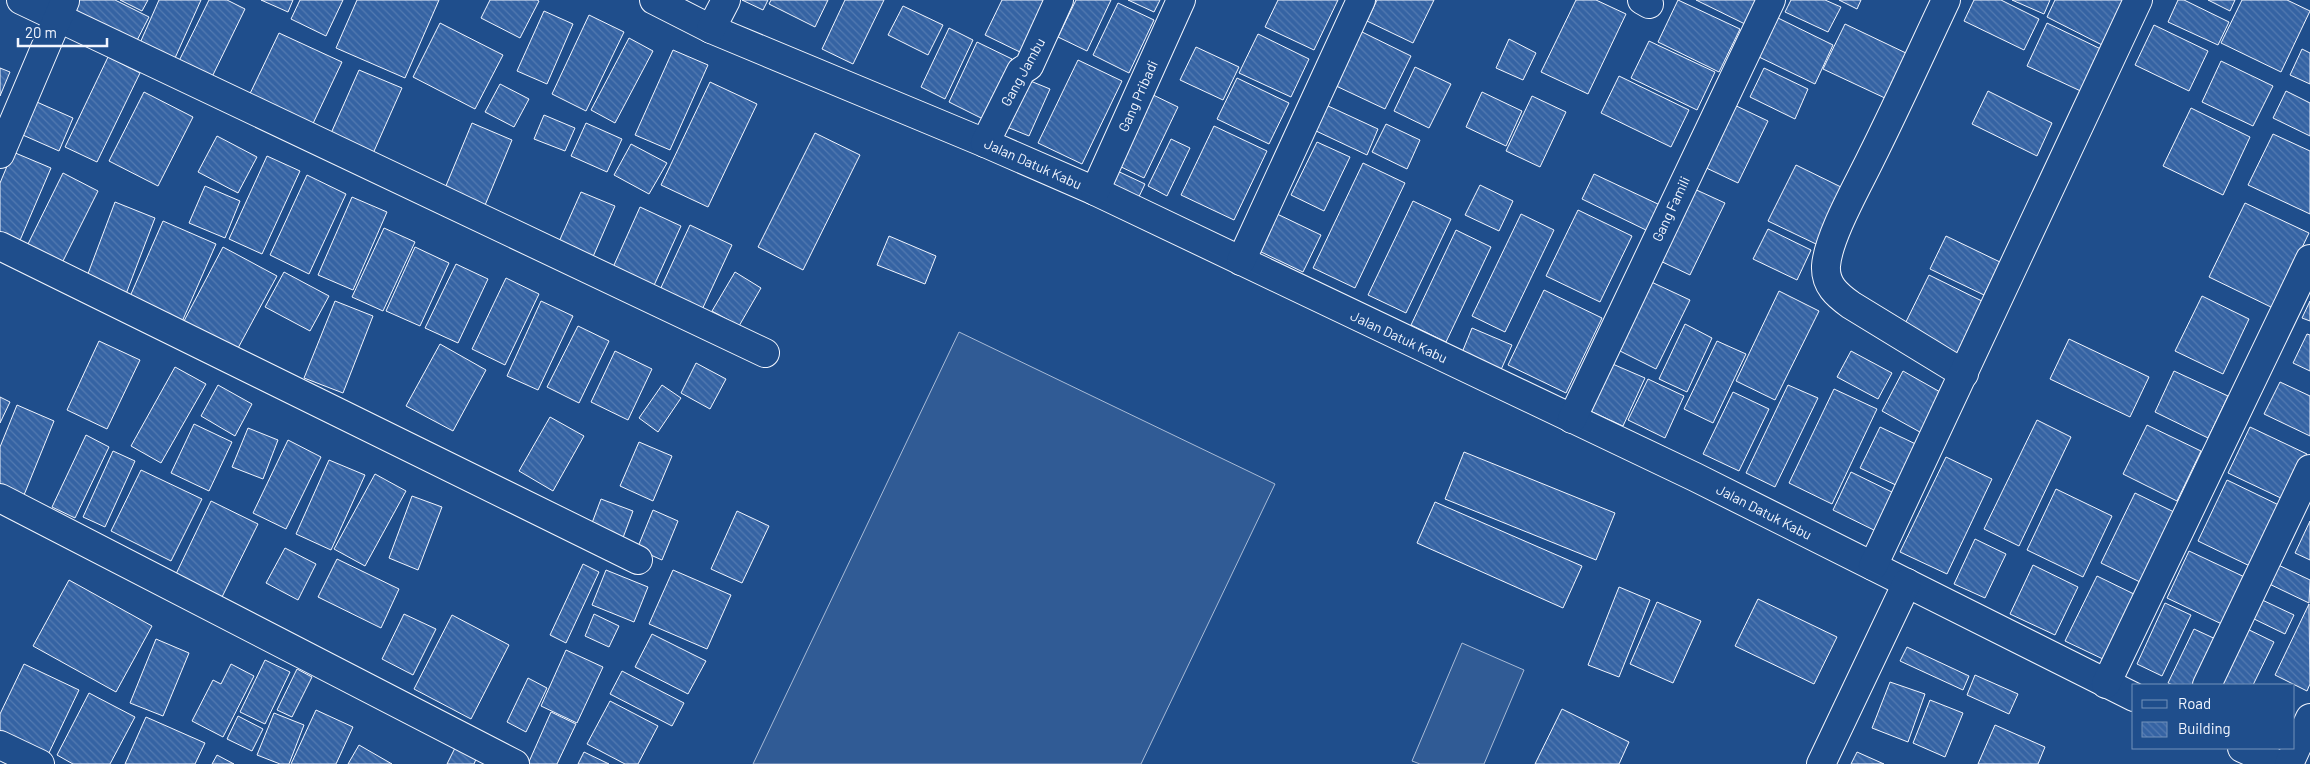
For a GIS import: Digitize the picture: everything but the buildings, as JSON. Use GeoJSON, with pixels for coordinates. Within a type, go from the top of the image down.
{"type":"FeatureCollection","features":[{"type":"Feature","properties":{"kind":"street"},"geometry":{"type":"LineString","coordinates":[[21,0],[62,8],[765,354]]}},
{"type":"Feature","properties":{"kind":"street","name":"Jalan Datuk Kabu"},"geometry":{"type":"LineString","coordinates":[[654,0],[711,29],[1095,191],[1572,419],[1873,566],[2132,696]]}},
{"type":"Feature","properties":{"kind":"street"},"geometry":{"type":"LineString","coordinates":[[711,29],[726,0]]}},
{"type":"Feature","properties":{"kind":"street","name":"Gang Jambu"},"geometry":{"type":"LineString","coordinates":[[985,143],[1021,71],[1029,66],[1059,0]]}},
{"type":"Feature","properties":{"kind":"street","name":"Gang Pribadi"},"geometry":{"type":"LineString","coordinates":[[1095,191],[1181,0]]}},
{"type":"Feature","properties":{"kind":"street"},"geometry":{"type":"LineString","coordinates":[[1241,261],[1361,0]]}},
{"type":"Feature","properties":{"kind":"street","name":"Gang Famili"},"geometry":{"type":"LineString","coordinates":[[1572,419],[1771,0]]}},
{"type":"Feature","properties":{"kind":"street"},"geometry":{"type":"LineString","coordinates":[[1946,0],[1904,92],[1843,215],[1828,254],[1826,268],[1828,280],[1834,293],[1964,374]]}},
{"type":"Feature","properties":{"kind":"street"},"geometry":{"type":"LineString","coordinates":[[1873,566],[2138,0]]}},
{"type":"Feature","properties":{"kind":"street"},"geometry":{"type":"LineString","coordinates":[[0,154],[62,8]]}},
{"type":"Feature","properties":{"kind":"street"},"geometry":{"type":"LineString","coordinates":[[0,246],[638,560]]}},
{"type":"Feature","properties":{"kind":"street"},"geometry":{"type":"LineString","coordinates":[[2106,684],[2310,259]]}},
{"type":"Feature","properties":{"kind":"street"},"geometry":{"type":"LineString","coordinates":[[2207,684],[2310,469]]}},
{"type":"Feature","properties":{"kind":"street"},"geometry":{"type":"LineString","coordinates":[[0,498],[514,764]]}},
{"type":"Feature","properties":{"kind":"street"},"geometry":{"type":"LineString","coordinates":[[1820,764],[1907,583]]}},
{"type":"Feature","properties":{"kind":"street"},"geometry":{"type":"LineString","coordinates":[[2289,764],[2310,718]]}},
{"type":"Feature","properties":{"kind":"street"},"geometry":{"type":"LineString","coordinates":[[0,746],[40,764]]}},
{"type":"Feature","properties":{"kind":"street"},"geometry":{"type":"LineString","coordinates":[[2244,749],[2277,764]]}},
{"type":"Feature","properties":{"kind":"shaded area"},"geometry":{"type":"Polygon","coordinates":[[[959,332],[1275,484],[1141,764],[753,764],[959,332]]]}},
{"type":"Feature","properties":{"kind":"shaded area"},"geometry":{"type":"Polygon","coordinates":[[[1462,643],[1524,670],[1484,764],[1420,764],[1412,761],[1462,643]]]}}]}
